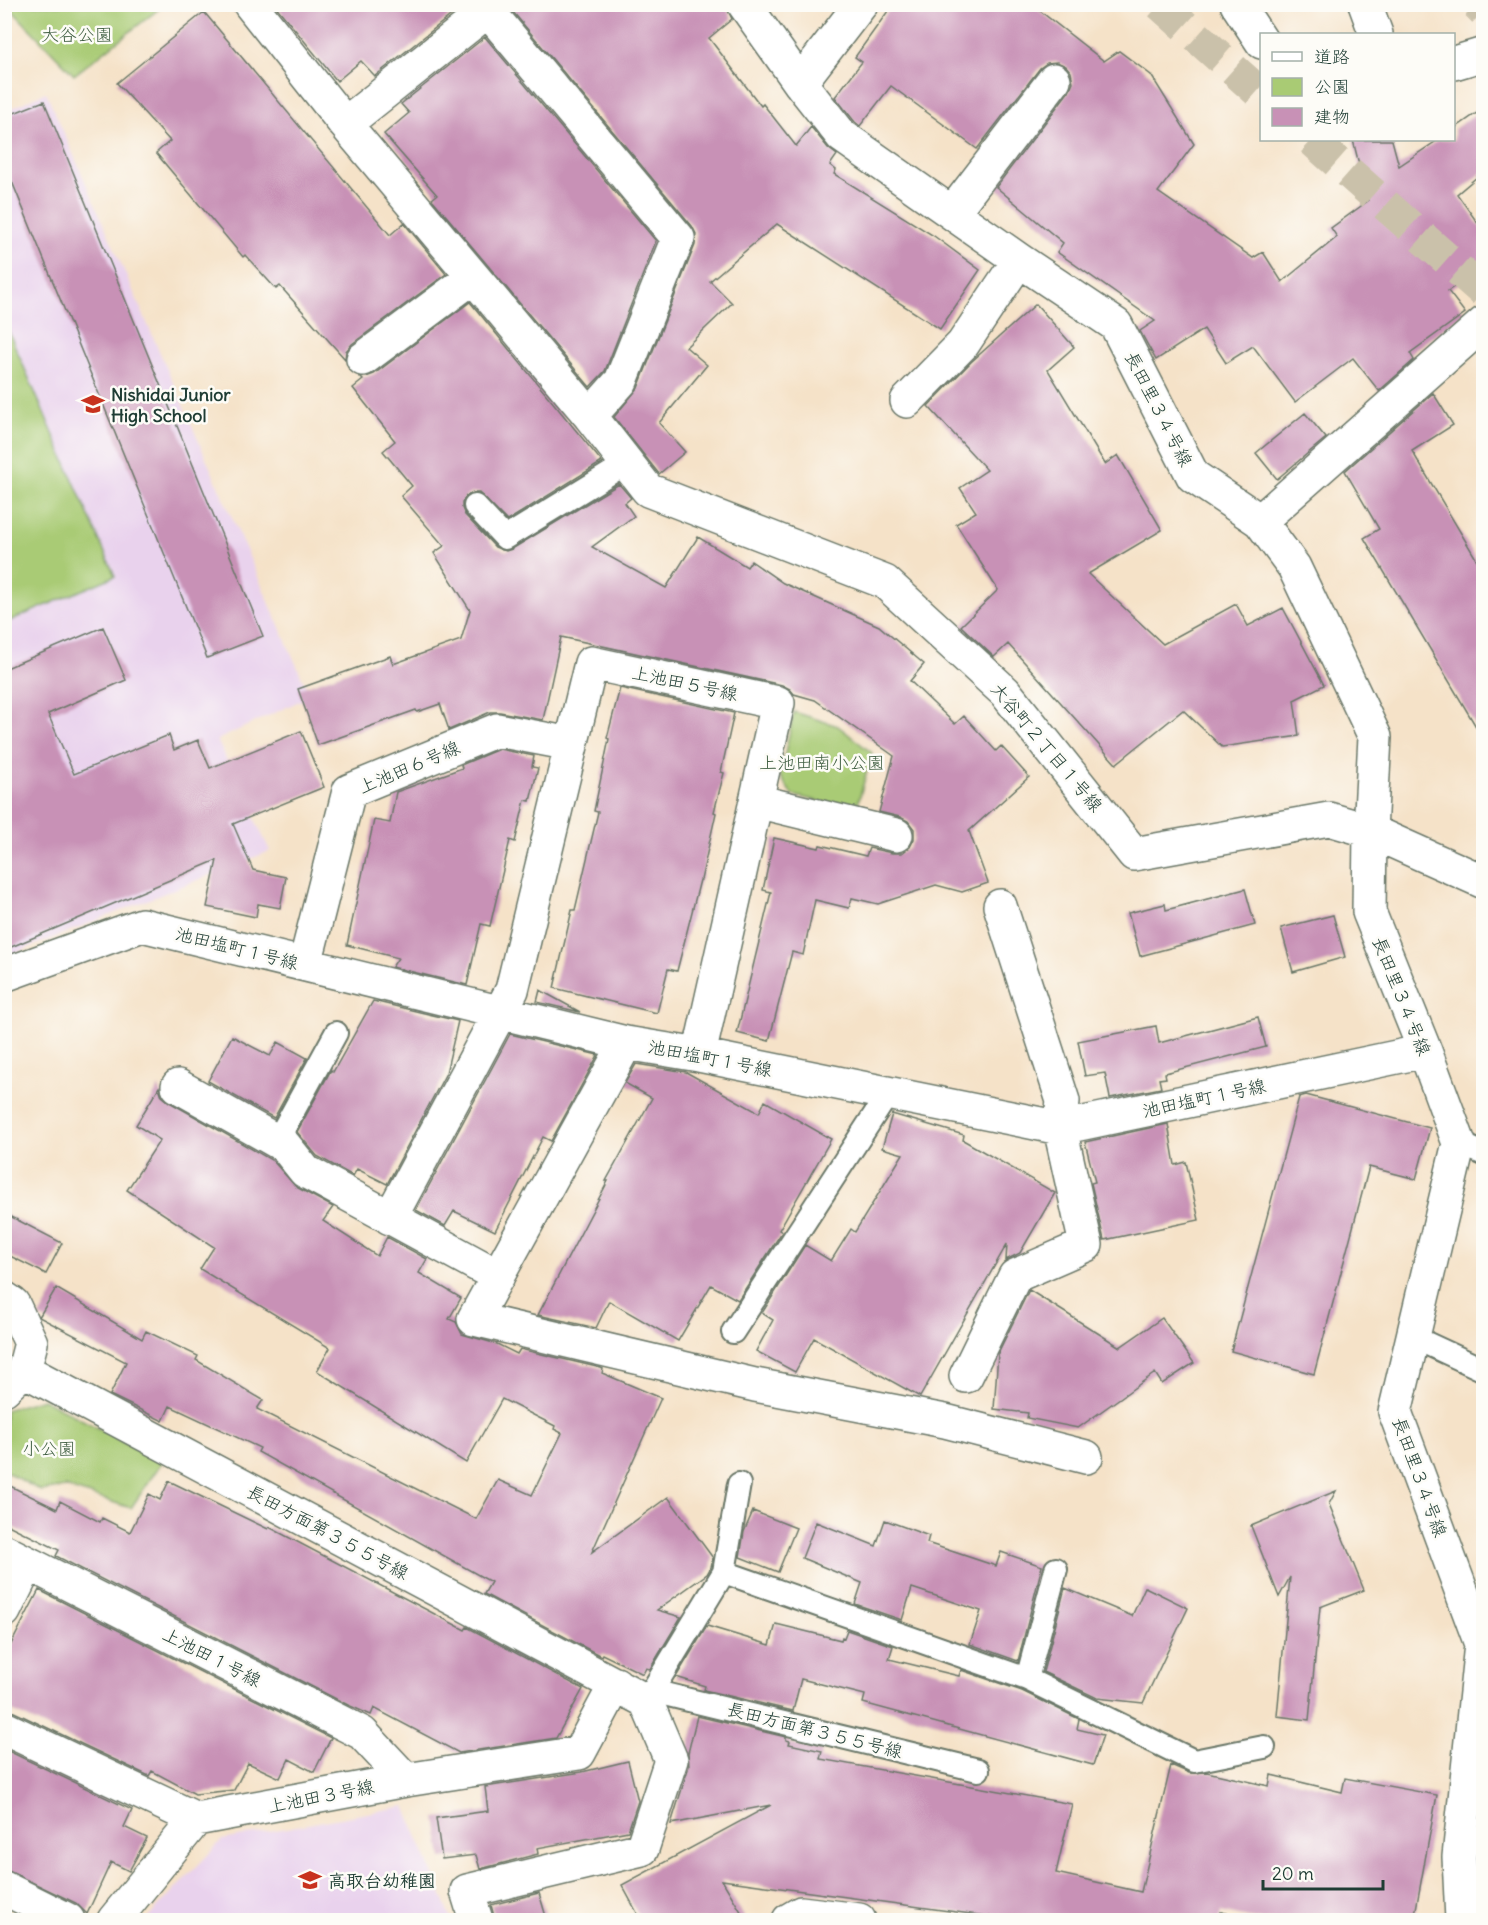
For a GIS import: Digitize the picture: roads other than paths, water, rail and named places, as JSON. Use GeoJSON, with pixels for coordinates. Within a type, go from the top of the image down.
{"type":"FeatureCollection","features":[{"type":"Feature","properties":{"kind":"street"},"geometry":{"type":"LineString","coordinates":[[250,4],[345,124],[627,463]]}},
{"type":"Feature","properties":{"kind":"street","name":"長田里３４号線"},"geometry":{"type":"LineString","coordinates":[[744,4],[800,83],[842,136],[1116,325],[1193,476],[1260,521],[1294,567],[1375,737],[1369,912],[1425,1051],[1471,1149],[1413,1337],[1395,1412],[1481,1644],[1459,1857],[1462,1920]]}},
{"type":"Feature","properties":{"kind":"street"},"geometry":{"type":"LineString","coordinates":[[800,83],[861,4]]}},
{"type":"Feature","properties":{"kind":"street"},"geometry":{"type":"LineString","coordinates":[[1237,4],[1260,39]]}},
{"type":"Feature","properties":{"kind":"street"},"geometry":{"type":"LineString","coordinates":[[1365,4],[1377,33]]}},
{"type":"Feature","properties":{"kind":"street"},"geometry":{"type":"LineString","coordinates":[[345,124],[492,8],[678,238],[621,381],[590,416]]}},
{"type":"Feature","properties":{"kind":"street"},"geometry":{"type":"LineString","coordinates":[[1455,63],[1484,54]]}},
{"type":"Feature","properties":{"kind":"street"},"geometry":{"type":"LineString","coordinates":[[952,213],[1054,80]]}},
{"type":"Feature","properties":{"kind":"street"},"geometry":{"type":"LineString","coordinates":[[907,400],[963,344],[1020,260]]}},
{"type":"Feature","properties":{"kind":"street"},"geometry":{"type":"LineString","coordinates":[[363,358],[473,277]]}},
{"type":"Feature","properties":{"kind":"street"},"geometry":{"type":"LineString","coordinates":[[1260,521],[1484,323]]}},
{"type":"Feature","properties":{"kind":"street","name":"大谷町２丁目１号線"},"geometry":{"type":"LineString","coordinates":[[627,463],[648,490],[885,582],[1005,692],[1134,854],[1329,819],[1370,831]]}},
{"type":"Feature","properties":{"kind":"street","name":"上池田５号線"},"geometry":{"type":"LineString","coordinates":[[390,1218],[512,990],[591,663],[778,703],[699,1055]]}},
{"type":"Feature","properties":{"kind":"street","name":"上池田６号線"},"geometry":{"type":"LineString","coordinates":[[304,964],[349,792],[497,730],[571,744]]}},
{"type":"Feature","properties":{"kind":"street"},"geometry":{"type":"LineString","coordinates":[[756,801],[896,835]]}},
{"type":"Feature","properties":{"kind":"street"},"geometry":{"type":"LineString","coordinates":[[1370,831],[1484,882]]}},
{"type":"Feature","properties":{"kind":"street"},"geometry":{"type":"LineString","coordinates":[[966,1376],[1015,1276],[1086,1245],[1060,1128],[1063,1101],[1000,906]]}},
{"type":"Feature","properties":{"kind":"street","name":"池田塩町１号線"},"geometry":{"type":"LineString","coordinates":[[4,975],[142,925],[626,1042],[1060,1128],[1425,1051]]}},
{"type":"Feature","properties":{"kind":"street"},"geometry":{"type":"LineString","coordinates":[[626,1042],[474,1319],[755,1385],[945,1421],[1086,1457]]}},
{"type":"Feature","properties":{"kind":"street"},"geometry":{"type":"LineString","coordinates":[[177,1086],[285,1146],[305,1171],[498,1276]]}},
{"type":"Feature","properties":{"kind":"street"},"geometry":{"type":"LineString","coordinates":[[4,1298],[13,1304],[31,1342],[14,1380]]}},
{"type":"Feature","properties":{"kind":"street","name":"長田方面第３５５号線"},"geometry":{"type":"LineString","coordinates":[[14,1380],[616,1684],[649,1696]]}},
{"type":"Feature","properties":{"kind":"street"},"geometry":{"type":"LineString","coordinates":[[4,1611],[16,1557]]}},
{"type":"Feature","properties":{"kind":"street","name":"上池田１号線"},"geometry":{"type":"LineString","coordinates":[[16,1557],[362,1733],[406,1780]]}},
{"type":"Feature","properties":{"kind":"street","name":"上池田３号線"},"geometry":{"type":"LineString","coordinates":[[196,1820],[406,1780],[579,1753],[616,1684]]}},
{"type":"Feature","properties":{"kind":"street"},"geometry":{"type":"LineString","coordinates":[[476,1920],[467,1891],[642,1849],[671,1760],[649,1696]]}},
{"type":"Feature","properties":{"kind":"street"},"geometry":{"type":"LineString","coordinates":[[4,1728],[196,1820],[114,1920]]}},
{"type":"Feature","properties":{"kind":"street"},"geometry":{"type":"LineString","coordinates":[[4,1888],[68,1920]]}},
{"type":"Feature","properties":{"kind":"street"},"geometry":{"type":"LineString","coordinates":[[789,1920],[801,1912],[859,1920]]}},
{"type":"Feature","properties":{"kind":"lane"},"geometry":{"type":"LineString","coordinates":[[475,506],[505,538],[627,463]]}},
{"type":"Feature","properties":{"kind":"lane"},"geometry":{"type":"LineString","coordinates":[[277,1141],[336,1033]]}},
{"type":"Feature","properties":{"kind":"lane"},"geometry":{"type":"LineString","coordinates":[[733,1332],[888,1094]]}},
{"type":"Feature","properties":{"kind":"lane"},"geometry":{"type":"LineString","coordinates":[[1413,1337],[1484,1370]]}},
{"type":"Feature","properties":{"kind":"lane"},"geometry":{"type":"LineString","coordinates":[[649,1696],[724,1572],[739,1484]]}},
{"type":"Feature","properties":{"kind":"lane"},"geometry":{"type":"LineString","coordinates":[[1027,1679],[1056,1569]]}},
{"type":"Feature","properties":{"kind":"lane"},"geometry":{"type":"LineString","coordinates":[[724,1572],[1027,1679],[1194,1761],[1264,1747]]}},
{"type":"Feature","properties":{"kind":"lane","name":"長田方面第３５５号線"},"geometry":{"type":"LineString","coordinates":[[649,1696],[978,1770]]}},
{"type":"Feature","properties":{"kind":"tunnel"},"geometry":{"type":"LineString","coordinates":[[1160,4],[1260,93]]}},
{"type":"Feature","properties":{"kind":"tunnel"},"geometry":{"type":"LineString","coordinates":[[1477,4],[1484,11]]}},
{"type":"Feature","properties":{"kind":"tunnel"},"geometry":{"type":"LineString","coordinates":[[1313,141],[1484,292]]}},
{"type":"Feature","properties":{"kind":"place","name":"Nishidai Junior High School"},"geometry":{"type":"Point","coordinates":[93,404]}},
{"type":"Feature","properties":{"kind":"place","name":"高取台幼稚園"},"geometry":{"type":"Point","coordinates":[310,1880]}},
{"type":"Feature","properties":{"kind":"park label","name":"大谷公園"},"geometry":{"type":"Point","coordinates":[77,34]}},
{"type":"Feature","properties":{"kind":"park label","name":"上池田南小公園"},"geometry":{"type":"Point","coordinates":[822,762]}},
{"type":"Feature","properties":{"kind":"park label","name":"小公園"},"geometry":{"type":"Point","coordinates":[49,1448]}}]}
